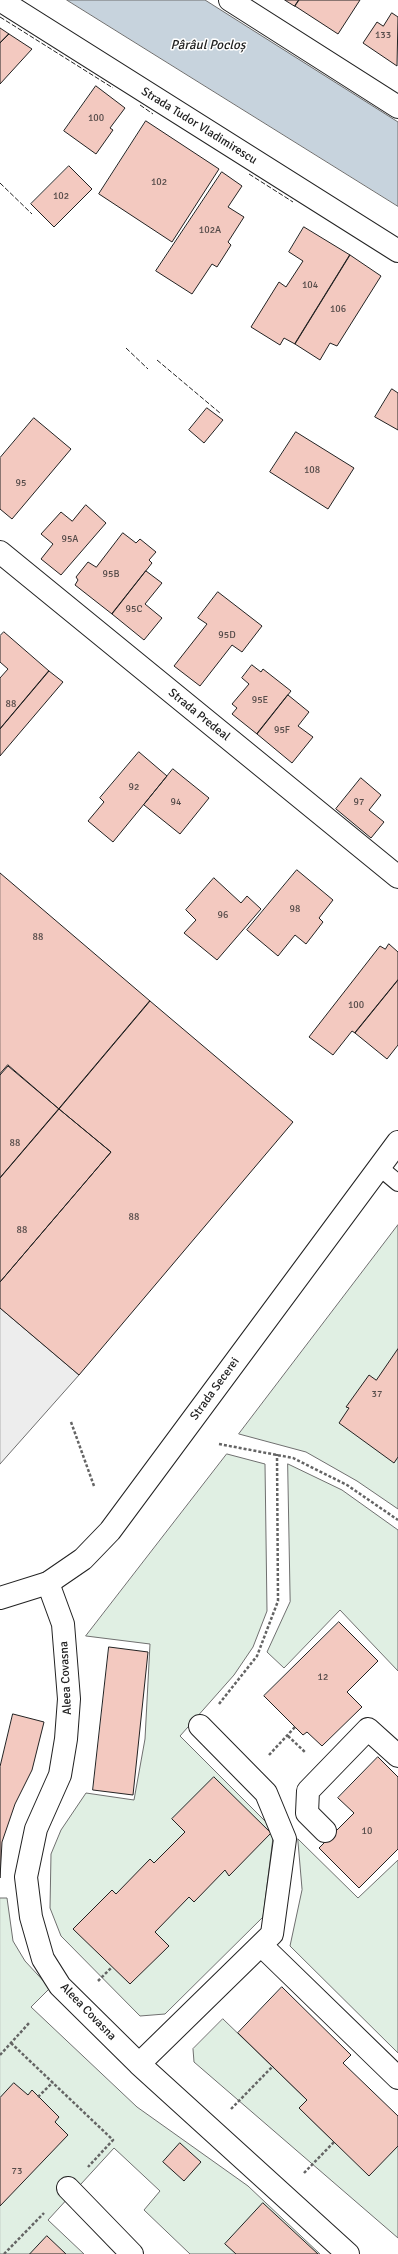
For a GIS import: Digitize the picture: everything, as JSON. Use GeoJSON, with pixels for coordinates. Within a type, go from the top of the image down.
{"type":"FeatureCollection","features":[{"type":"Feature","properties":{"kind":"street","name":"Strada Tudor Vladimirescu"},"geometry":{"type":"LineString","coordinates":[[0,0],[398,251]]}},
{"type":"Feature","properties":{"kind":"street"},"geometry":{"type":"LineString","coordinates":[[230,0],[398,107]]}},
{"type":"Feature","properties":{"kind":"street","name":"Strada Predeal"},"geometry":{"type":"LineString","coordinates":[[0,552],[398,877]]}},
{"type":"Feature","properties":{"kind":"street","name":"Strada Secerei"},"geometry":{"type":"LineString","coordinates":[[0,1598],[48,1583],[83,1559],[110,1531],[398,1142]]}},
{"type":"Feature","properties":{"kind":"street","name":"Aleea Covasna"},"geometry":{"type":"LineString","coordinates":[[48,1583],[63,1624],[69,1699],[66,1739],[60,1775],[36,1829],[26,1877],[31,1917],[43,1959],[60,1986],[140,2064],[348,2254]]}},
{"type":"Feature","properties":{"kind":"street"},"geometry":{"type":"LineString","coordinates":[[140,2064],[272,1934],[285,1839],[266,1793],[200,1726]]}},
{"type":"Feature","properties":{"kind":"street"},"geometry":{"type":"LineString","coordinates":[[326,1832],[307,1812],[308,1791],[368,1729],[398,1756]]}},
{"type":"Feature","properties":{"kind":"street"},"geometry":{"type":"LineString","coordinates":[[261,1945],[398,2078]]}},
{"type":"Feature","properties":{"kind":"street"},"geometry":{"type":"LineString","coordinates":[[68,2188],[132,2254]]}},
{"type":"Feature","properties":{"kind":"lane"},"geometry":{"type":"LineString","coordinates":[[379,1167],[398,1183]]}},
{"type":"Feature","properties":{"kind":"path"},"geometry":{"type":"LineString","coordinates":[[71,1422],[94,1486]]}},
{"type":"Feature","properties":{"kind":"path"},"geometry":{"type":"LineString","coordinates":[[219,1444],[293,1458],[347,1485],[398,1520]]}},
{"type":"Feature","properties":{"kind":"path"},"geometry":{"type":"LineString","coordinates":[[200,1726],[238,1682],[256,1656],[278,1602],[277,1454]]}},
{"type":"Feature","properties":{"kind":"path"},"geometry":{"type":"LineString","coordinates":[[250,1776],[295,1727]]}},
{"type":"Feature","properties":{"kind":"path"},"geometry":{"type":"LineString","coordinates":[[288,1736],[309,1756]]}},
{"type":"Feature","properties":{"kind":"path"},"geometry":{"type":"LineString","coordinates":[[94,1986],[112,1967]]}},
{"type":"Feature","properties":{"kind":"path"},"geometry":{"type":"LineString","coordinates":[[0,2055],[30,2022]]}},
{"type":"Feature","properties":{"kind":"path"},"geometry":{"type":"LineString","coordinates":[[11,2043],[113,2140],[85,2170]]}},
{"type":"Feature","properties":{"kind":"path"},"geometry":{"type":"LineString","coordinates":[[226,2115],[272,2066]]}},
{"type":"Feature","properties":{"kind":"path"},"geometry":{"type":"LineString","coordinates":[[38,2097],[52,2082]]}},
{"type":"Feature","properties":{"kind":"path"},"geometry":{"type":"LineString","coordinates":[[303,2174],[334,2142]]}},
{"type":"Feature","properties":{"kind":"path"},"geometry":{"type":"LineString","coordinates":[[4,2254],[44,2213]]}},
{"type":"Feature","properties":{"kind":"green space"},"geometry":{"type":"Polygon","coordinates":[[[398,1225],[398,1509],[357,1481],[306,1452],[239,1434],[398,1225]]]}},
{"type":"Feature","properties":{"kind":"green space"},"geometry":{"type":"Polygon","coordinates":[[[227,1454],[265,1464],[267,1611],[253,1647],[234,1675],[180,1736],[274,1830],[263,1917],[165,2014],[140,2016],[61,1936],[50,1908],[51,1854],[61,1830],[86,1793],[134,1800],[145,1739],[150,1644],[86,1636],[227,1454]]]}},
{"type":"Feature","properties":{"kind":"green space"},"geometry":{"type":"Polygon","coordinates":[[[288,1464],[342,1490],[398,1530],[398,1671],[340,1610],[284,1668],[267,1652],[290,1602],[288,1464]]]}},
{"type":"Feature","properties":{"kind":"green space"},"geometry":{"type":"Polygon","coordinates":[[[298,1839],[358,1898],[398,1860],[398,2053],[290,1946],[302,1890],[298,1839]]]}},
{"type":"Feature","properties":{"kind":"green space"},"geometry":{"type":"Polygon","coordinates":[[[0,1898],[7,1898],[13,1941],[25,1961],[50,1988],[31,2007],[137,2107],[248,2186],[320,2254],[190,2254],[144,2210],[160,2191],[114,2148],[48,2220],[84,2254],[0,2254],[0,1898]]]}},
{"type":"Feature","properties":{"kind":"green space"},"geometry":{"type":"Polygon","coordinates":[[[223,2019],[307,2100],[299,2108],[334,2142],[398,2146],[398,2238],[194,2062],[193,2049],[223,2019]]]}},
{"type":"Feature","properties":{"kind":"shaded area"},"geometry":{"type":"Polygon","coordinates":[[[0,1308],[79,1375],[0,1464],[0,1308]]]}},
{"type":"Feature","properties":{"kind":"water","name":"Pârâul Pocloș"},"geometry":{"type":"Polygon","coordinates":[[[67,0],[205,0],[398,122],[398,206],[67,0]]]}},
{"type":"Feature","properties":{"kind":"building"},"geometry":{"type":"Polygon","coordinates":[[[285,0],[299,0],[295,6],[285,0]]]}},
{"type":"Feature","properties":{"kind":"building"},"geometry":{"type":"Polygon","coordinates":[[[299,0],[360,0],[338,34],[295,6],[299,0]]]}},
{"type":"Feature","properties":{"kind":"building"},"geometry":{"type":"Polygon","coordinates":[[[392,13],[398,17],[397,66],[363,43],[377,22],[383,26],[392,13]]]}},
{"type":"Feature","properties":{"kind":"building"},"geometry":{"type":"Polygon","coordinates":[[[0,28],[9,34],[0,43],[0,28]]]}},
{"type":"Feature","properties":{"kind":"building"},"geometry":{"type":"Polygon","coordinates":[[[9,34],[32,49],[0,84],[0,43],[9,34]]]}},
{"type":"Feature","properties":{"kind":"building"},"geometry":{"type":"Polygon","coordinates":[[[96,86],[125,108],[110,128],[113,130],[96,154],[64,131],[96,86]]]}},
{"type":"Feature","properties":{"kind":"building"},"geometry":{"type":"Polygon","coordinates":[[[146,121],[219,169],[172,242],[99,194],[146,121]]]}},
{"type":"Feature","properties":{"kind":"building"},"geometry":{"type":"Polygon","coordinates":[[[69,166],[92,189],[54,227],[31,204],[69,166]]]}},
{"type":"Feature","properties":{"kind":"building"},"geometry":{"type":"Polygon","coordinates":[[[222,172],[242,186],[228,207],[244,217],[228,242],[231,245],[217,267],[212,264],[192,294],[156,271],[222,172]]]}},
{"type":"Feature","properties":{"kind":"building"},"geometry":{"type":"Polygon","coordinates":[[[304,227],[350,255],[295,344],[284,338],[280,345],[251,327],[279,282],[286,287],[303,261],[289,252],[304,227]]]}},
{"type":"Feature","properties":{"kind":"building"},"geometry":{"type":"Polygon","coordinates":[[[350,255],[381,276],[337,346],[330,343],[320,360],[295,344],[350,255]]]}},
{"type":"Feature","properties":{"kind":"building"},"geometry":{"type":"Polygon","coordinates":[[[392,389],[398,393],[398,430],[375,417],[392,389]]]}},
{"type":"Feature","properties":{"kind":"building"},"geometry":{"type":"Polygon","coordinates":[[[207,408],[223,420],[204,443],[189,430],[207,408]]]}},
{"type":"Feature","properties":{"kind":"building"},"geometry":{"type":"Polygon","coordinates":[[[34,418],[71,449],[12,519],[0,509],[0,458],[34,418]]]}},
{"type":"Feature","properties":{"kind":"building"},"geometry":{"type":"Polygon","coordinates":[[[296,432],[354,468],[328,509],[270,472],[296,432]]]}},
{"type":"Feature","properties":{"kind":"building"},"geometry":{"type":"Polygon","coordinates":[[[86,505],[106,523],[61,575],[41,559],[53,544],[41,534],[61,512],[72,521],[86,505]]]}},
{"type":"Feature","properties":{"kind":"building"},"geometry":{"type":"Polygon","coordinates":[[[123,533],[136,543],[140,539],[156,552],[149,560],[152,563],[112,614],[75,585],[78,580],[76,577],[88,562],[96,567],[123,533]]]}},
{"type":"Feature","properties":{"kind":"building"},"geometry":{"type":"Polygon","coordinates":[[[146,571],[162,583],[145,604],[162,618],[144,640],[112,614],[146,571]]]}},
{"type":"Feature","properties":{"kind":"building"},"geometry":{"type":"Polygon","coordinates":[[[218,592],[262,626],[242,652],[232,645],[200,686],[174,666],[207,624],[198,618],[218,592]]]}},
{"type":"Feature","properties":{"kind":"building"},"geometry":{"type":"Polygon","coordinates":[[[4,632],[49,671],[0,729],[0,678],[8,669],[0,662],[0,636],[4,632]]]}},
{"type":"Feature","properties":{"kind":"building"},"geometry":{"type":"Polygon","coordinates":[[[252,665],[261,672],[263,669],[291,691],[257,734],[232,714],[237,708],[232,704],[249,684],[242,678],[252,665]]]}},
{"type":"Feature","properties":{"kind":"building"},"geometry":{"type":"Polygon","coordinates":[[[49,671],[63,682],[0,756],[0,729],[49,671]]]}},
{"type":"Feature","properties":{"kind":"building"},"geometry":{"type":"Polygon","coordinates":[[[288,695],[309,712],[298,726],[313,737],[292,763],[257,734],[288,695]]]}},
{"type":"Feature","properties":{"kind":"building"},"geometry":{"type":"Polygon","coordinates":[[[139,752],[167,776],[113,842],[88,821],[104,802],[100,798],[139,752]]]}},
{"type":"Feature","properties":{"kind":"building"},"geometry":{"type":"Polygon","coordinates":[[[173,769],[209,798],[180,834],[144,805],[173,769]]]}},
{"type":"Feature","properties":{"kind":"building"},"geometry":{"type":"Polygon","coordinates":[[[361,778],[381,795],[369,810],[384,822],[371,838],[336,809],[361,778]]]}},
{"type":"Feature","properties":{"kind":"building"},"geometry":{"type":"Polygon","coordinates":[[[297,870],[333,900],[319,918],[323,922],[306,944],[295,935],[278,956],[247,930],[297,870]]]}},
{"type":"Feature","properties":{"kind":"building"},"geometry":{"type":"Polygon","coordinates":[[[0,873],[150,1001],[59,1109],[8,1066],[0,1075],[0,873]]]}},
{"type":"Feature","properties":{"kind":"building"},"geometry":{"type":"Polygon","coordinates":[[[214,878],[241,903],[247,896],[261,909],[217,960],[184,933],[196,920],[186,910],[214,878]]]}},
{"type":"Feature","properties":{"kind":"building"},"geometry":{"type":"Polygon","coordinates":[[[389,944],[398,952],[398,980],[355,1033],[352,1031],[333,1055],[309,1037],[380,946],[385,949],[389,944]]]}},
{"type":"Feature","properties":{"kind":"building"},"geometry":{"type":"Polygon","coordinates":[[[398,980],[398,1045],[387,1059],[355,1033],[398,980]]]}},
{"type":"Feature","properties":{"kind":"building"},"geometry":{"type":"Polygon","coordinates":[[[150,1001],[293,1122],[79,1375],[0,1308],[0,1282],[111,1152],[59,1109],[150,1001]]]}},
{"type":"Feature","properties":{"kind":"building"},"geometry":{"type":"Polygon","coordinates":[[[8,1065],[59,1109],[0,1178],[0,1074],[8,1065]]]}},
{"type":"Feature","properties":{"kind":"building"},"geometry":{"type":"Polygon","coordinates":[[[59,1109],[111,1152],[0,1282],[0,1178],[59,1109]]]}},
{"type":"Feature","properties":{"kind":"building"},"geometry":{"type":"Polygon","coordinates":[[[398,1349],[398,1457],[394,1463],[339,1423],[349,1408],[346,1407],[369,1375],[376,1380],[398,1349]]]}},
{"type":"Feature","properties":{"kind":"building"},"geometry":{"type":"Polygon","coordinates":[[[339,1622],[378,1661],[347,1692],[362,1707],[322,1746],[307,1732],[303,1735],[264,1696],[339,1622]]]}},
{"type":"Feature","properties":{"kind":"building"},"geometry":{"type":"Polygon","coordinates":[[[109,1647],[148,1652],[133,1795],[93,1790],[109,1647]]]}},
{"type":"Feature","properties":{"kind":"building"},"geometry":{"type":"Polygon","coordinates":[[[13,1714],[44,1722],[32,1770],[15,1804],[2,1842],[0,1878],[0,1767],[13,1714]]]}},
{"type":"Feature","properties":{"kind":"building"},"geometry":{"type":"Polygon","coordinates":[[[378,1757],[398,1777],[398,1849],[359,1888],[319,1848],[354,1813],[338,1798],[378,1757]]]}},
{"type":"Feature","properties":{"kind":"building"},"geometry":{"type":"Polygon","coordinates":[[[214,1777],[271,1833],[229,1876],[225,1870],[194,1902],[189,1897],[155,1932],[169,1946],[130,1984],[73,1929],[112,1890],[116,1894],[150,1859],[154,1863],[185,1832],[172,1819],[214,1777]]]}},
{"type":"Feature","properties":{"kind":"building"},"geometry":{"type":"Polygon","coordinates":[[[282,1987],[351,2055],[343,2063],[398,2116],[398,2146],[369,2176],[299,2108],[307,2100],[238,2033],[282,1987]]]}},
{"type":"Feature","properties":{"kind":"building"},"geometry":{"type":"Polygon","coordinates":[[[14,2083],[28,2095],[32,2090],[59,2117],[55,2122],[68,2135],[0,2206],[0,2098],[14,2083]]]}},
{"type":"Feature","properties":{"kind":"building"},"geometry":{"type":"Polygon","coordinates":[[[180,2143],[201,2162],[184,2181],[163,2162],[180,2143]]]}},
{"type":"Feature","properties":{"kind":"building"},"geometry":{"type":"Polygon","coordinates":[[[263,2203],[318,2254],[236,2254],[225,2244],[263,2203]]]}},
{"type":"Feature","properties":{"kind":"building"},"geometry":{"type":"Polygon","coordinates":[[[47,2236],[66,2254],[30,2254],[47,2236]]]}},
{"type":"Feature","properties":{"kind":"fence"},"geometry":{"type":"LineString","coordinates":[[0,17],[113,88]]}},
{"type":"Feature","properties":{"kind":"fence"},"geometry":{"type":"LineString","coordinates":[[140,105],[153,114]]}},
{"type":"Feature","properties":{"kind":"fence"},"geometry":{"type":"LineString","coordinates":[[249,174],[293,202]]}},
{"type":"Feature","properties":{"kind":"fence"},"geometry":{"type":"LineString","coordinates":[[0,183],[32,214]]}},
{"type":"Feature","properties":{"kind":"fence"},"geometry":{"type":"LineString","coordinates":[[126,348],[148,369]]}},
{"type":"Feature","properties":{"kind":"fence"},"geometry":{"type":"LineString","coordinates":[[157,360],[220,413]]}}]}
